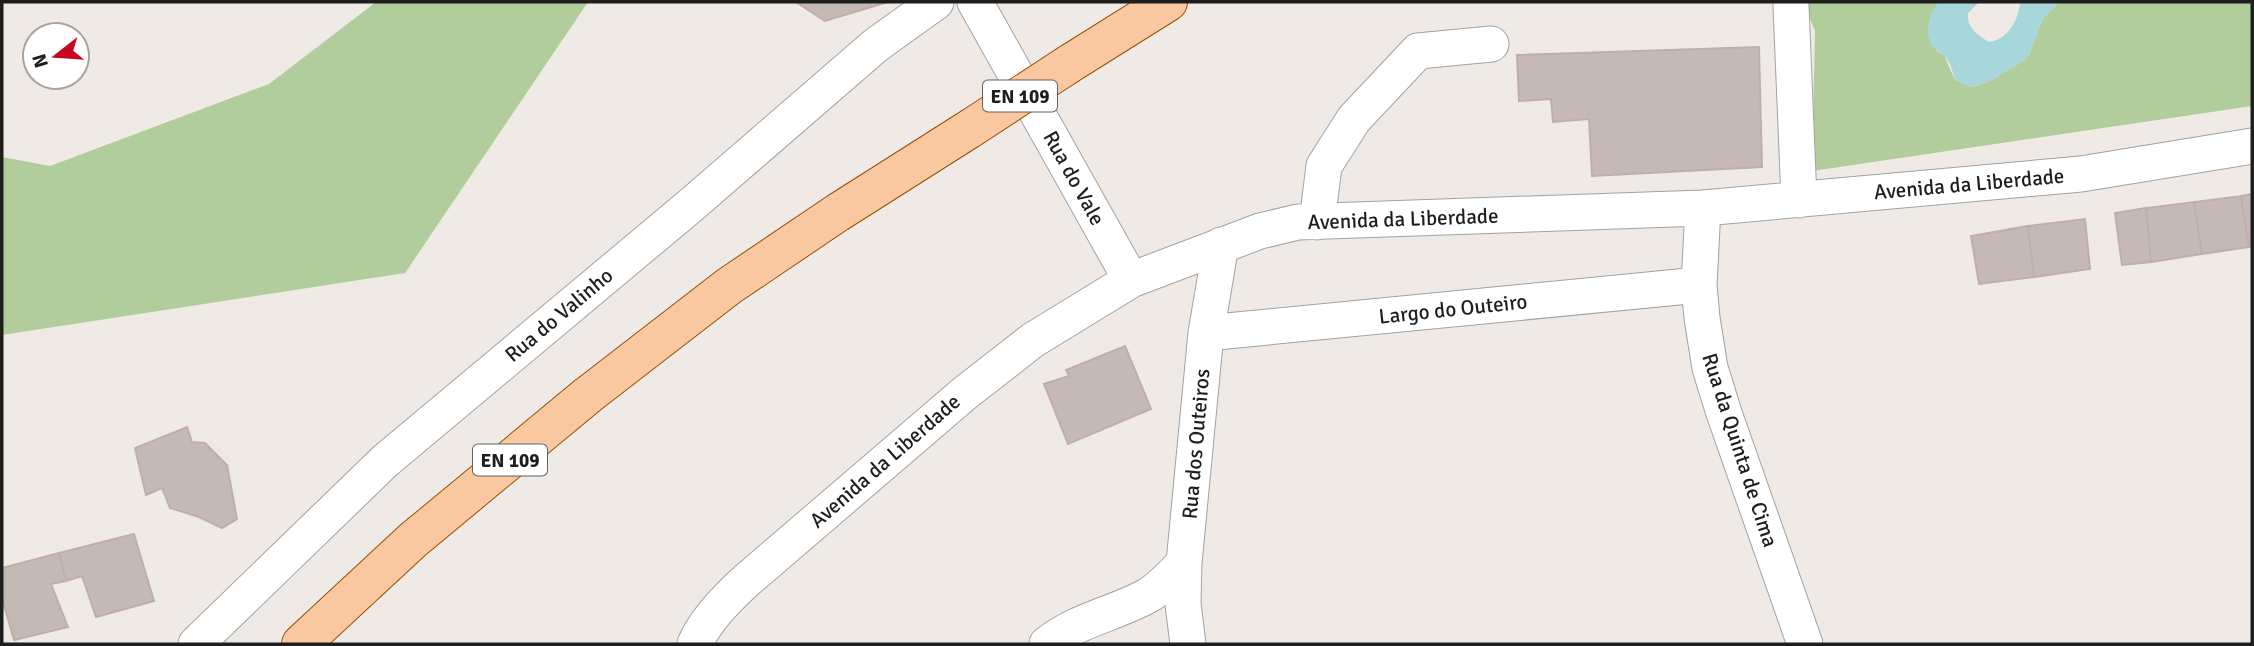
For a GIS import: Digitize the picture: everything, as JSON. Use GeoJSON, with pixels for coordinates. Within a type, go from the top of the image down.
{"type":"FeatureCollection","features":[{"type":"Feature","properties":{"kind":"main road","name":"EN 109"},"geometry":{"type":"LineString","coordinates":[[301,644],[412,540],[588,395],[729,286],[1168,2]]}},
{"type":"Feature","properties":{"kind":"street","name":"Rua do Valinho"},"geometry":{"type":"LineString","coordinates":[[196,644],[385,461],[690,206],[876,45],[936,2]]}},
{"type":"Feature","properties":{"kind":"street","name":"Rua do Vale"},"geometry":{"type":"LineString","coordinates":[[975,2],[1132,280]]}},
{"type":"Feature","properties":{"kind":"street"},"geometry":{"type":"LineString","coordinates":[[1791,6],[1799,200]]}},
{"type":"Feature","properties":{"kind":"street"},"geometry":{"type":"LineString","coordinates":[[1317,222],[1324,166],[1354,119],[1418,51],[1491,44]]}},
{"type":"Feature","properties":{"kind":"street","name":"Avenida da Liberdade"},"geometry":{"type":"LineString","coordinates":[[695,644],[730,596],[965,393],[1033,340],[1132,280],[1260,231],[1298,222],[1703,208],[1799,200],[2081,174],[2252,146]]}},
{"type":"Feature","properties":{"kind":"street","name":"Rua da Quinta de Cima"},"geometry":{"type":"LineString","coordinates":[[1703,208],[1699,285],[1702,317],[1717,390],[1805,644]]}},
{"type":"Feature","properties":{"kind":"street","name":"Rua dos Outeiros"},"geometry":{"type":"LineString","coordinates":[[1188,644],[1183,604],[1184,563],[1206,333],[1221,245]]}},
{"type":"Feature","properties":{"kind":"street","name":"Largo do Outeiro"},"geometry":{"type":"LineString","coordinates":[[1206,333],[1699,285]]}},
{"type":"Feature","properties":{"kind":"street"},"geometry":{"type":"LineString","coordinates":[[1047,644],[1058,635],[1093,618],[1149,596],[1184,563]]}},
{"type":"Feature","properties":{"kind":"green space"},"geometry":{"type":"Polygon","coordinates":[[[376,2],[588,2],[405,273],[2,335],[2,157],[50,166],[269,84],[376,2]]]}},
{"type":"Feature","properties":{"kind":"green space"},"geometry":{"type":"Polygon","coordinates":[[[1803,2],[1939,2],[1931,16],[1929,34],[1937,51],[1944,55],[1955,80],[1972,87],[1990,81],[2023,61],[2029,55],[2043,18],[2059,2],[2252,2],[2252,106],[1812,171],[1815,31],[1803,2]]]}},
{"type":"Feature","properties":{"kind":"water"},"geometry":{"type":"Polygon","coordinates":[[[1939,2],[1979,2],[1968,13],[1969,23],[1976,33],[1989,42],[2001,37],[2011,28],[2020,2],[2059,2],[2043,18],[2029,55],[2023,61],[1990,81],[1972,87],[1955,80],[1948,60],[1929,39],[1929,22],[1939,2]]]}},
{"type":"Feature","properties":{"kind":"building"},"geometry":{"type":"Polygon","coordinates":[[[796,2],[888,2],[825,21],[796,2]]]}},
{"type":"Feature","properties":{"kind":"building"},"geometry":{"type":"Polygon","coordinates":[[[1759,47],[1762,167],[1592,176],[1589,119],[1553,122],[1551,99],[1519,101],[1517,55],[1759,47]]]}},
{"type":"Feature","properties":{"kind":"building"},"geometry":{"type":"Polygon","coordinates":[[[2252,194],[2252,247],[2249,247],[2241,196],[2252,194]]]}},
{"type":"Feature","properties":{"kind":"building"},"geometry":{"type":"Polygon","coordinates":[[[2241,196],[2249,247],[2202,254],[2194,202],[2241,196]]]}},
{"type":"Feature","properties":{"kind":"building"},"geometry":{"type":"Polygon","coordinates":[[[2194,202],[2202,254],[2151,262],[2146,208],[2194,202]]]}},
{"type":"Feature","properties":{"kind":"building"},"geometry":{"type":"Polygon","coordinates":[[[2146,208],[2151,262],[2122,265],[2115,213],[2146,208]]]}},
{"type":"Feature","properties":{"kind":"building"},"geometry":{"type":"Polygon","coordinates":[[[2085,219],[2090,269],[2034,277],[2028,226],[2085,219]]]}},
{"type":"Feature","properties":{"kind":"building"},"geometry":{"type":"Polygon","coordinates":[[[2028,226],[2034,277],[1979,284],[1971,236],[2028,226]]]}},
{"type":"Feature","properties":{"kind":"building"},"geometry":{"type":"Polygon","coordinates":[[[1125,346],[1151,409],[1068,444],[1044,384],[1069,376],[1066,370],[1125,346]]]}},
{"type":"Feature","properties":{"kind":"building"},"geometry":{"type":"Polygon","coordinates":[[[187,427],[192,442],[205,443],[227,465],[237,519],[222,528],[170,508],[162,488],[146,495],[135,448],[187,427]]]}},
{"type":"Feature","properties":{"kind":"building"},"geometry":{"type":"Polygon","coordinates":[[[134,534],[154,601],[96,617],[82,576],[66,581],[59,553],[134,534]]]}},
{"type":"Feature","properties":{"kind":"building"},"geometry":{"type":"Polygon","coordinates":[[[59,553],[66,581],[51,584],[68,627],[14,640],[2,598],[2,568],[59,553]]]}}]}
